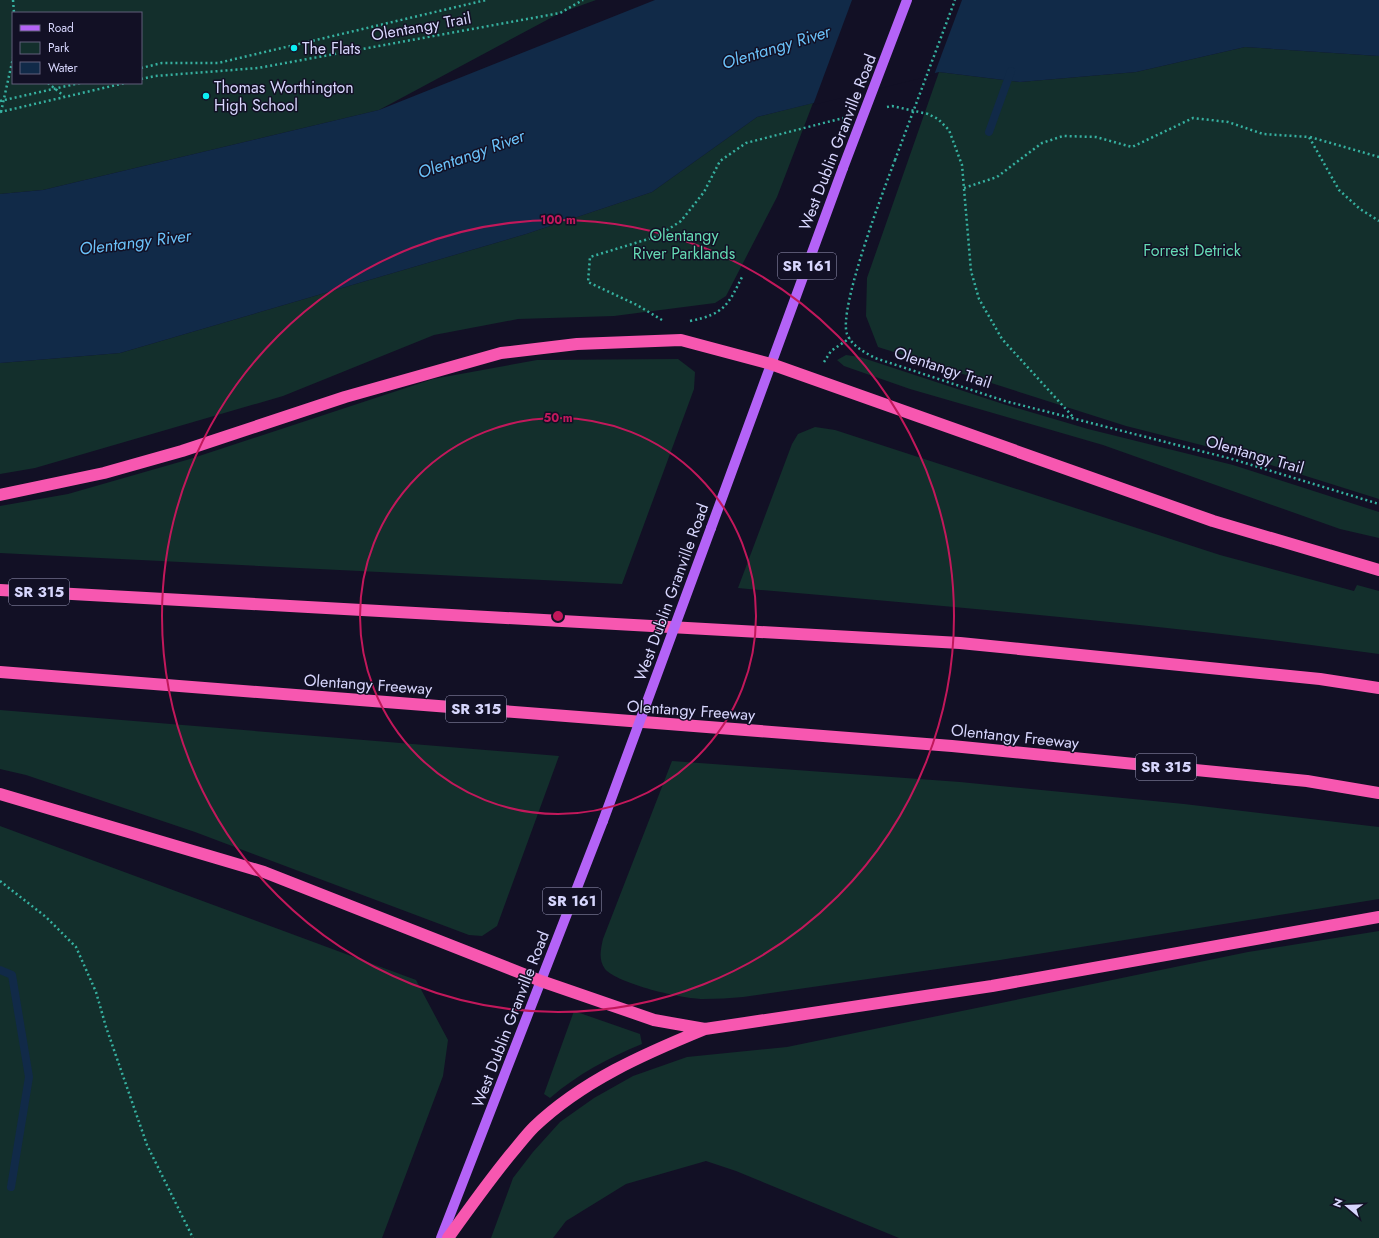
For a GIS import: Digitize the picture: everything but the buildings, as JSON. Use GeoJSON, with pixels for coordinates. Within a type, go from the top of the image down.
{"type":"FeatureCollection","features":[{"type":"Feature","properties":{"kind":"highway"},"geometry":{"type":"LineString","coordinates":[[0,495],[104,473],[182,451],[345,397],[501,353],[576,344],[681,340],[771,364],[1213,521],[1379,570]]}},
{"type":"Feature","properties":{"kind":"highway","name":"SR 315"},"geometry":{"type":"LineString","coordinates":[[0,590],[960,643],[1320,679],[1379,688]]}},
{"type":"Feature","properties":{"kind":"highway","name":"Olentangy Freeway"},"geometry":{"type":"LineString","coordinates":[[0,672],[944,745],[1307,782],[1379,793]]}},
{"type":"Feature","properties":{"kind":"highway"},"geometry":{"type":"LineString","coordinates":[[0,794],[264,872],[541,981],[654,1020],[705,1029]]}},
{"type":"Feature","properties":{"kind":"highway"},"geometry":{"type":"LineString","coordinates":[[448,1238],[486,1184],[533,1128],[564,1102],[596,1080],[672,1043],[705,1029],[992,986],[1379,916]]}},
{"type":"Feature","properties":{"kind":"main road","name":"West Dublin Granville Road"},"geometry":{"type":"LineString","coordinates":[[441,1238],[603,820],[843,168],[907,0]]}},
{"type":"Feature","properties":{"kind":"path"},"geometry":{"type":"LineString","coordinates":[[13,0],[14,12]]}},
{"type":"Feature","properties":{"kind":"path"},"geometry":{"type":"LineString","coordinates":[[142,68],[162,63],[218,63],[486,0]]}},
{"type":"Feature","properties":{"kind":"path","name":"Olentangy Trail"},"geometry":{"type":"LineString","coordinates":[[142,79],[155,76],[266,67],[560,13],[583,0]]}},
{"type":"Feature","properties":{"kind":"path"},"geometry":{"type":"LineString","coordinates":[[812,379],[831,351],[850,338],[847,333],[846,322],[870,227],[955,0]]}},
{"type":"Feature","properties":{"kind":"path"},"geometry":{"type":"LineString","coordinates":[[12,62],[0,112],[120,84]]}},
{"type":"Feature","properties":{"kind":"path"},"geometry":{"type":"LineString","coordinates":[[49,84],[64,96]]}},
{"type":"Feature","properties":{"kind":"path"},"geometry":{"type":"LineString","coordinates":[[2,101],[76,84]]}},
{"type":"Feature","properties":{"kind":"path"},"geometry":{"type":"LineString","coordinates":[[964,188],[997,177],[1042,143],[1063,136],[1096,137],[1132,147],[1193,118],[1228,122],[1263,134],[1309,137],[1379,157]]}},
{"type":"Feature","properties":{"kind":"path"},"geometry":{"type":"LineString","coordinates":[[1309,137],[1339,190],[1360,209],[1379,221]]}},
{"type":"Feature","properties":{"kind":"path","name":"Olentangy Trail"},"geometry":{"type":"LineString","coordinates":[[850,338],[861,350],[875,358],[1005,401],[1232,459],[1379,504]]}},
{"type":"Feature","properties":{"kind":"path"},"geometry":{"type":"LineString","coordinates":[[0,882],[46,917],[76,947],[96,992],[106,1027],[147,1145],[193,1238]]}},
{"type":"Feature","properties":{"kind":"green space","name":"The Flats"},"geometry":{"type":"Polygon","coordinates":[[[0,0],[596,0],[560,13],[379,110],[43,190],[0,194],[0,0]]]}},
{"type":"Feature","properties":{"kind":"green space","name":"Forrest Detrick"},"geometry":{"type":"Polygon","coordinates":[[[1245,47],[1379,56],[1379,499],[1233,453],[1126,426],[878,347],[866,316],[867,278],[939,72],[1020,82],[1136,72],[1245,47]]]}},
{"type":"Feature","properties":{"kind":"green space","name":"Olentangy River Parklands"},"geometry":{"type":"Polygon","coordinates":[[[813,103],[777,197],[726,296],[715,303],[614,316],[518,319],[434,335],[283,396],[35,468],[0,474],[0,363],[120,353],[526,234],[652,192],[757,117],[813,103]]]}},
{"type":"Feature","properties":{"kind":"green space"},"geometry":{"type":"Polygon","coordinates":[[[846,355],[860,357],[1003,404],[1088,429],[1233,465],[1379,512],[1379,538],[1340,529],[1103,445],[910,389],[844,366],[837,360],[846,355]]]}},
{"type":"Feature","properties":{"kind":"green space"},"geometry":{"type":"Polygon","coordinates":[[[678,359],[695,372],[694,389],[622,584],[0,553],[0,506],[68,494],[190,459],[433,379],[537,360],[678,359]]]}},
{"type":"Feature","properties":{"kind":"green space"},"geometry":{"type":"Polygon","coordinates":[[[815,427],[835,430],[1220,555],[1354,591],[1357,585],[1379,591],[1379,654],[1299,643],[1139,625],[979,609],[738,588],[792,444],[798,434],[815,427]]]}},
{"type":"Feature","properties":{"kind":"green space"},"geometry":{"type":"Polygon","coordinates":[[[0,710],[559,756],[497,926],[482,936],[469,935],[195,832],[26,775],[0,769],[0,710]]]}},
{"type":"Feature","properties":{"kind":"green space"},"geometry":{"type":"Polygon","coordinates":[[[672,761],[960,782],[1184,804],[1379,827],[1379,899],[1000,960],[743,997],[703,999],[681,996],[651,990],[623,980],[612,975],[605,969],[601,962],[603,939],[672,761]]]}},
{"type":"Feature","properties":{"kind":"green space"},"geometry":{"type":"Polygon","coordinates":[[[0,826],[416,980],[448,1040],[443,1076],[382,1238],[0,1238],[0,826]]]}},
{"type":"Feature","properties":{"kind":"green space"},"geometry":{"type":"Polygon","coordinates":[[[1379,931],[1379,1238],[899,1238],[736,1171],[706,1161],[626,1184],[566,1221],[553,1238],[491,1238],[513,1178],[533,1152],[560,1122],[594,1098],[633,1076],[687,1057],[787,1047],[1248,952],[1379,931]]]}},
{"type":"Feature","properties":{"kind":"green space"},"geometry":{"type":"Polygon","coordinates":[[[574,1011],[640,1034],[642,1044],[594,1067],[571,1081],[550,1098],[544,1094],[574,1011]]]}},
{"type":"Feature","properties":{"kind":"water","name":"Olentangy River"},"geometry":{"type":"Polygon","coordinates":[[[655,0],[1379,0],[1379,56],[1245,47],[1136,72],[1020,82],[939,72],[757,117],[652,192],[526,234],[120,353],[0,363],[0,194],[43,190],[379,110],[655,0]]]}},
{"type":"Feature","properties":{"kind":"pier"},"geometry":{"type":"Polygon","coordinates":[[[852,0],[962,0],[934,75],[813,105],[852,0]]]}},
{"type":"Feature","properties":{"kind":"waterway"},"geometry":{"type":"LineString","coordinates":[[989,132],[1011,71]]}},
{"type":"Feature","properties":{"kind":"waterway"},"geometry":{"type":"LineString","coordinates":[[0,970],[12,975],[29,1077],[11,1187]]}},
{"type":"Feature","properties":{"kind":"place","name":"The Flats"},"geometry":{"type":"Point","coordinates":[294,48]}},
{"type":"Feature","properties":{"kind":"place","name":"Thomas Worthington High School"},"geometry":{"type":"Point","coordinates":[206,96]}}]}
